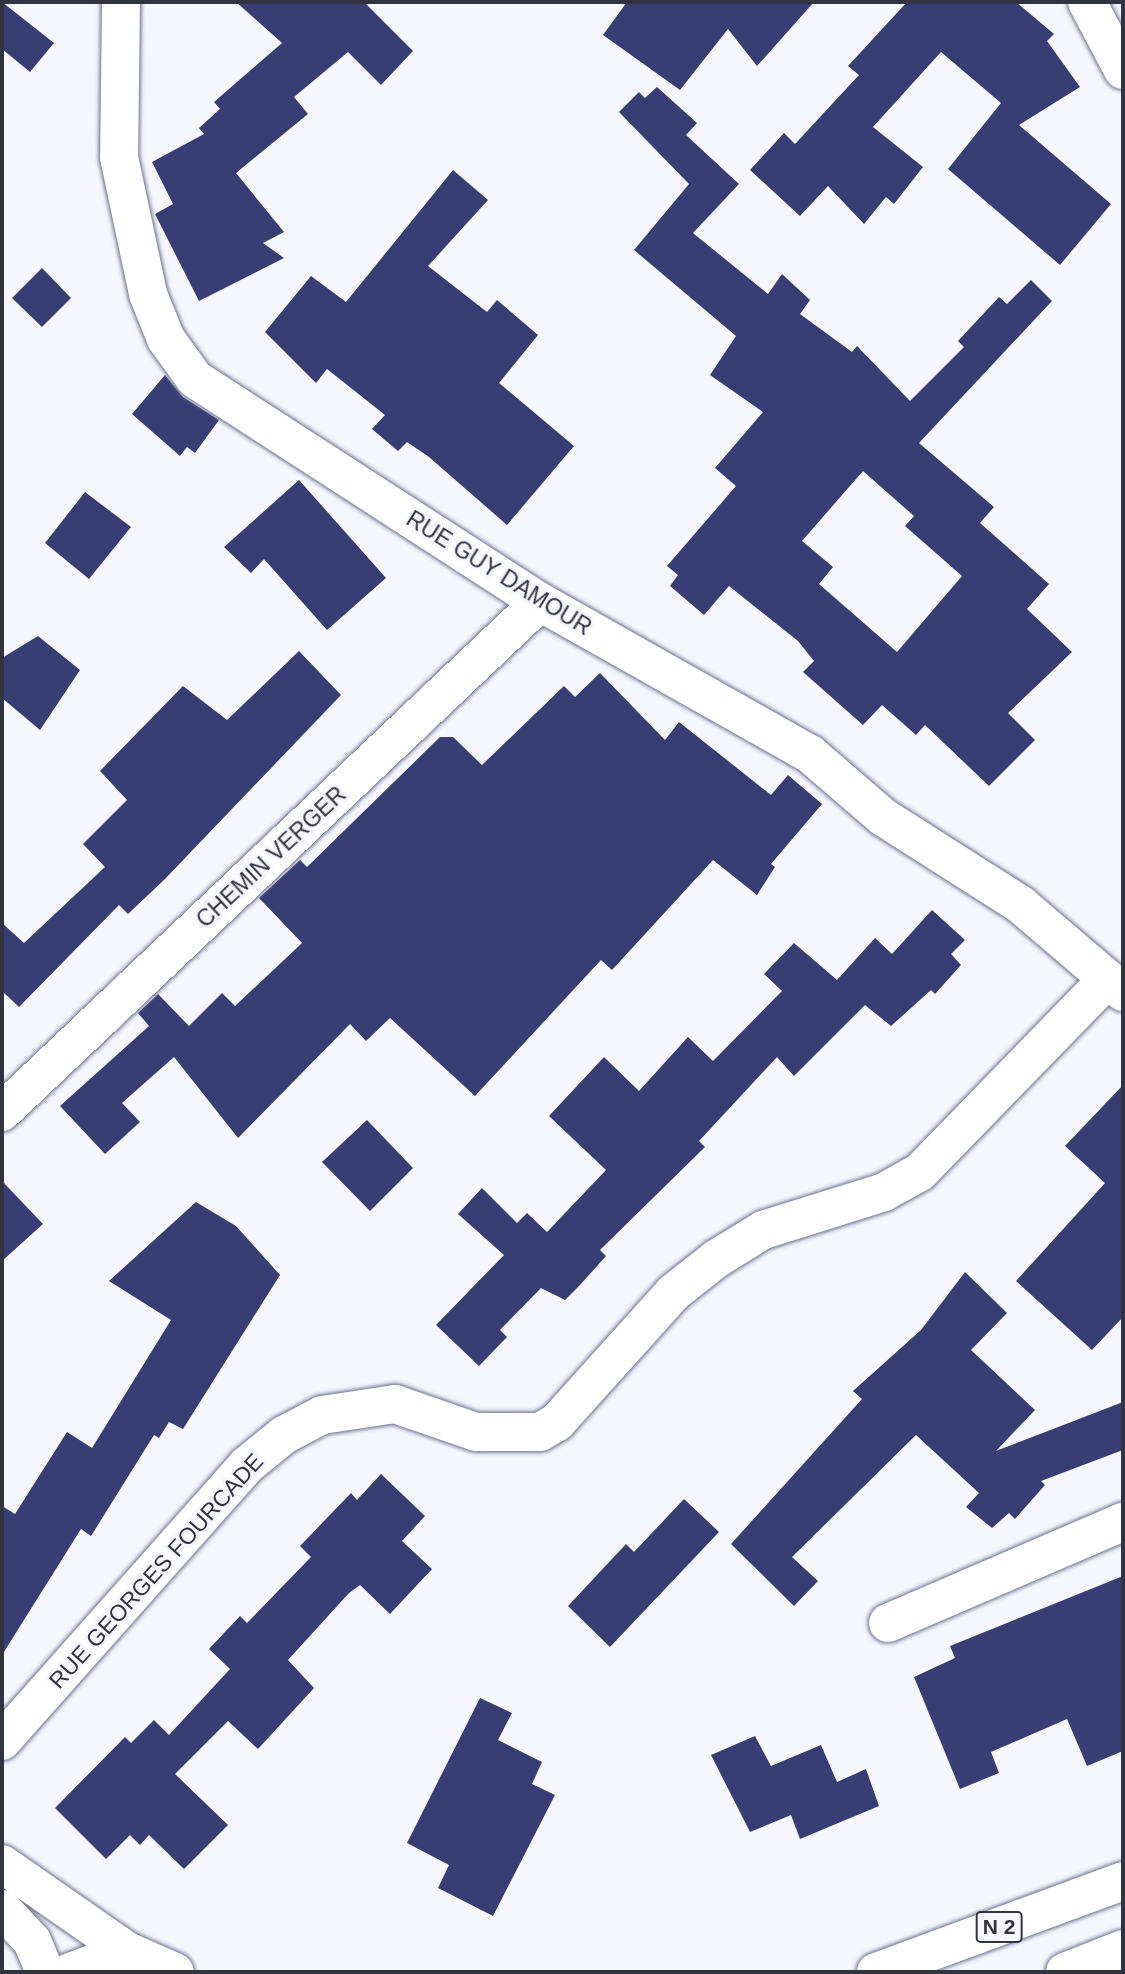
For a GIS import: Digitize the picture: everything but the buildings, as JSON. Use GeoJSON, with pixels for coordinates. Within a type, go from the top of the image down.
{"type":"FeatureCollection","features":[{"type":"Feature","properties":{"kind":"main road","name":"RUE GUY DAMOUR"},"geometry":{"type":"LineString","coordinates":[[121,2],[119,157],[148,294],[166,339],[195,379],[540,601],[810,754],[883,817],[1021,905],[1115,985]]}},
{"type":"Feature","properties":{"kind":"main road"},"geometry":{"type":"LineString","coordinates":[[1087,2],[1123,70]]}},
{"type":"Feature","properties":{"kind":"main road","name":"CHEMIN VERGER"},"geometry":{"type":"LineString","coordinates":[[2,1112],[540,601]]}},
{"type":"Feature","properties":{"kind":"main road","name":"RUE GEORGES FOURCADE"},"geometry":{"type":"LineString","coordinates":[[2,1741],[247,1465],[284,1435],[321,1415],[395,1404],[475,1432],[540,1432],[557,1422],[673,1293],[716,1259],[763,1230],[884,1192],[920,1172],[1115,985]]}},
{"type":"Feature","properties":{"kind":"main road"},"geometry":{"type":"LineString","coordinates":[[888,1623],[1123,1522]]}},
{"type":"Feature","properties":{"kind":"main road"},"geometry":{"type":"LineString","coordinates":[[2,1864],[127,1951],[175,1972]]}},
{"type":"Feature","properties":{"kind":"main road","name":"N 2"},"geometry":{"type":"LineString","coordinates":[[876,1972],[1123,1881]]}},
{"type":"Feature","properties":{"kind":"main road"},"geometry":{"type":"LineString","coordinates":[[2,1909],[32,1941],[45,1972]]}},
{"type":"Feature","properties":{"kind":"main road"},"geometry":{"type":"LineString","coordinates":[[1065,1972],[1123,1950]]}},
{"type":"Feature","properties":{"kind":"main road"},"geometry":{"type":"LineString","coordinates":[[70,1972],[127,1951]]}}]}
